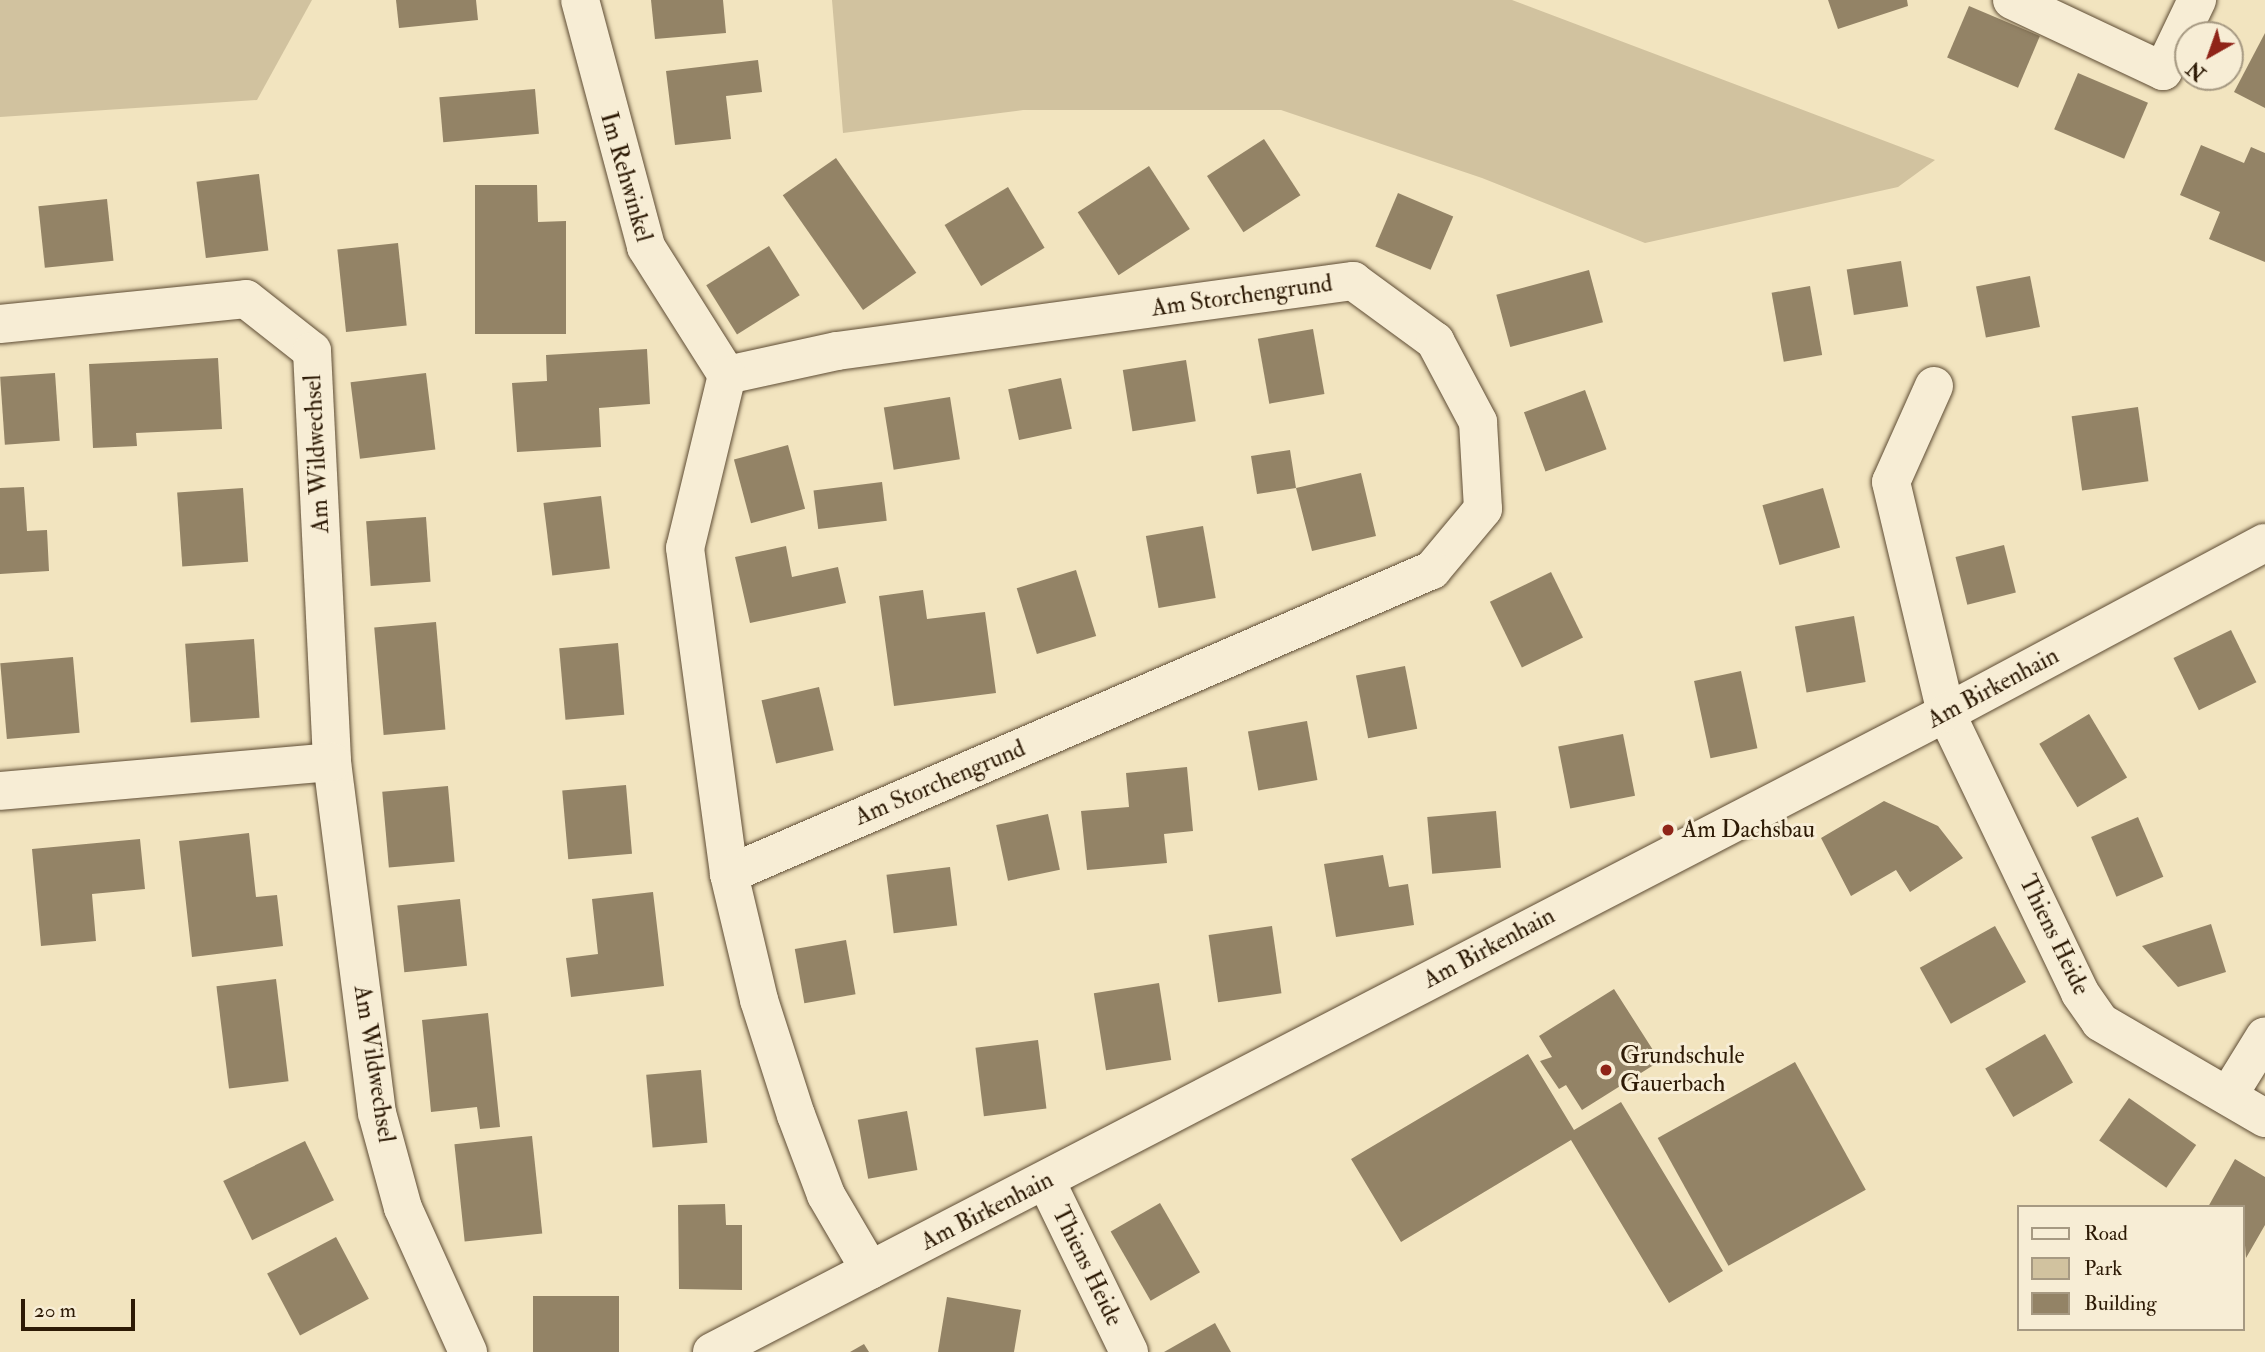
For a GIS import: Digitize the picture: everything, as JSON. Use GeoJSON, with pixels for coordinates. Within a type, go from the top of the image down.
{"type":"FeatureCollection","features":[{"type":"Feature","properties":{"kind":"street","name":"Im Rehwinkel"},"geometry":{"type":"LineString","coordinates":[[580,0],[646,247],[727,375]]}},
{"type":"Feature","properties":{"kind":"street"},"geometry":{"type":"LineString","coordinates":[[2012,0],[2163,71],[2196,0]]}},
{"type":"Feature","properties":{"kind":"street","name":"Am Storchengrund"},"geometry":{"type":"LineString","coordinates":[[727,375],[837,351],[1353,281],[1435,341],[1478,422],[1483,509],[1432,570],[729,874]]}},
{"type":"Feature","properties":{"kind":"street","name":"Am Wildwechsel"},"geometry":{"type":"LineString","coordinates":[[0,324],[246,299],[312,351],[332,762],[377,1113],[403,1208],[468,1352]]}},
{"type":"Feature","properties":{"kind":"street"},"geometry":{"type":"LineString","coordinates":[[727,375],[685,548],[729,874],[759,999],[796,1115],[826,1195],[870,1270]]}},
{"type":"Feature","properties":{"kind":"street"},"geometry":{"type":"LineString","coordinates":[[1934,386],[1891,482],[1946,713]]}},
{"type":"Feature","properties":{"kind":"street","name":"Am Birkenhain"},"geometry":{"type":"LineString","coordinates":[[712,1352],[1946,713],[2265,543]]}},
{"type":"Feature","properties":{"kind":"street","name":"Thiens Heide"},"geometry":{"type":"LineString","coordinates":[[1946,713],[2080,993],[2100,1022],[2265,1118]]}},
{"type":"Feature","properties":{"kind":"street"},"geometry":{"type":"LineString","coordinates":[[0,791],[332,762]]}},
{"type":"Feature","properties":{"kind":"street"},"geometry":{"type":"LineString","coordinates":[[2228,1097],[2265,1036]]}},
{"type":"Feature","properties":{"kind":"street","name":"Thiens Heide"},"geometry":{"type":"LineString","coordinates":[[1046,1181],[1129,1352]]}},
{"type":"Feature","properties":{"kind":"green space"},"geometry":{"type":"Polygon","coordinates":[[[0,0],[312,0],[257,100],[0,117],[0,0]]]}},
{"type":"Feature","properties":{"kind":"green space"},"geometry":{"type":"Polygon","coordinates":[[[832,0],[1512,0],[1935,160],[1898,187],[1645,243],[1482,178],[1281,110],[1023,110],[843,133],[832,0]]]}},
{"type":"Feature","properties":{"kind":"building"},"geometry":{"type":"Polygon","coordinates":[[[396,0],[476,0],[478,20],[399,28],[396,0]]]}},
{"type":"Feature","properties":{"kind":"building"},"geometry":{"type":"Polygon","coordinates":[[[651,0],[723,0],[726,33],[655,39],[651,0]]]}},
{"type":"Feature","properties":{"kind":"building"},"geometry":{"type":"Polygon","coordinates":[[[1828,0],[1907,0],[1908,6],[1838,29],[1828,0]]]}},
{"type":"Feature","properties":{"kind":"building"},"geometry":{"type":"Polygon","coordinates":[[[1969,6],[2040,36],[2018,88],[1947,58],[1969,6]]]}},
{"type":"Feature","properties":{"kind":"building"},"geometry":{"type":"Polygon","coordinates":[[[2265,33],[2265,108],[2234,92],[2244,91],[2244,73],[2265,33]]]}},
{"type":"Feature","properties":{"kind":"building"},"geometry":{"type":"Polygon","coordinates":[[[758,60],[762,92],[726,96],[731,139],[675,145],[666,71],[758,60]]]}},
{"type":"Feature","properties":{"kind":"building"},"geometry":{"type":"Polygon","coordinates":[[[2078,73],[2148,103],[2124,159],[2054,129],[2078,73]]]}},
{"type":"Feature","properties":{"kind":"building"},"geometry":{"type":"Polygon","coordinates":[[[535,89],[539,134],[443,142],[439,97],[535,89]]]}},
{"type":"Feature","properties":{"kind":"building"},"geometry":{"type":"Polygon","coordinates":[[[1264,139],[1300,195],[1243,232],[1207,176],[1264,139]]]}},
{"type":"Feature","properties":{"kind":"building"},"geometry":{"type":"Polygon","coordinates":[[[2201,145],[2244,163],[2251,147],[2265,153],[2265,262],[2209,239],[2220,212],[2180,195],[2201,145]]]}},
{"type":"Feature","properties":{"kind":"building"},"geometry":{"type":"Polygon","coordinates":[[[836,158],[916,273],[863,310],[783,195],[836,158]]]}},
{"type":"Feature","properties":{"kind":"building"},"geometry":{"type":"Polygon","coordinates":[[[1149,166],[1190,229],[1119,275],[1078,212],[1149,166]]]}},
{"type":"Feature","properties":{"kind":"building"},"geometry":{"type":"Polygon","coordinates":[[[259,174],[268,250],[206,258],[196,182],[259,174]]]}},
{"type":"Feature","properties":{"kind":"building"},"geometry":{"type":"Polygon","coordinates":[[[475,185],[537,185],[538,222],[566,221],[566,334],[475,334],[475,185]]]}},
{"type":"Feature","properties":{"kind":"building"},"geometry":{"type":"Polygon","coordinates":[[[1008,187],[1045,248],[981,286],[945,225],[1008,187]]]}},
{"type":"Feature","properties":{"kind":"building"},"geometry":{"type":"Polygon","coordinates":[[[1398,193],[1453,216],[1431,270],[1375,246],[1398,193]]]}},
{"type":"Feature","properties":{"kind":"building"},"geometry":{"type":"Polygon","coordinates":[[[107,199],[113,261],[45,268],[38,206],[107,199]]]}},
{"type":"Feature","properties":{"kind":"building"},"geometry":{"type":"Polygon","coordinates":[[[398,243],[407,326],[346,332],[337,249],[398,243]]]}},
{"type":"Feature","properties":{"kind":"building"},"geometry":{"type":"Polygon","coordinates":[[[769,246],[800,295],[737,334],[706,285],[769,246]]]}},
{"type":"Feature","properties":{"kind":"building"},"geometry":{"type":"Polygon","coordinates":[[[1901,261],[1908,306],[1854,315],[1847,270],[1901,261]]]}},
{"type":"Feature","properties":{"kind":"building"},"geometry":{"type":"Polygon","coordinates":[[[1589,270],[1603,322],[1510,347],[1496,295],[1589,270]]]}},
{"type":"Feature","properties":{"kind":"building"},"geometry":{"type":"Polygon","coordinates":[[[2030,276],[2040,327],[1986,338],[1976,286],[2030,276]]]}},
{"type":"Feature","properties":{"kind":"building"},"geometry":{"type":"Polygon","coordinates":[[[1810,286],[1822,355],[1784,362],[1772,293],[1810,286]]]}},
{"type":"Feature","properties":{"kind":"building"},"geometry":{"type":"Polygon","coordinates":[[[1313,329],[1324,394],[1269,404],[1258,339],[1313,329]]]}},
{"type":"Feature","properties":{"kind":"building"},"geometry":{"type":"Polygon","coordinates":[[[647,349],[650,404],[599,408],[601,447],[517,452],[512,383],[547,381],[546,355],[647,349]]]}},
{"type":"Feature","properties":{"kind":"building"},"geometry":{"type":"Polygon","coordinates":[[[218,358],[222,429],[136,433],[137,446],[93,448],[89,364],[218,358]]]}},
{"type":"Feature","properties":{"kind":"building"},"geometry":{"type":"Polygon","coordinates":[[[1186,360],[1196,421],[1132,431],[1123,370],[1186,360]]]}},
{"type":"Feature","properties":{"kind":"building"},"geometry":{"type":"Polygon","coordinates":[[[55,373],[60,441],[5,445],[0,377],[55,373]]]}},
{"type":"Feature","properties":{"kind":"building"},"geometry":{"type":"Polygon","coordinates":[[[426,373],[435,449],[360,459],[351,382],[426,373]]]}},
{"type":"Feature","properties":{"kind":"building"},"geometry":{"type":"Polygon","coordinates":[[[1061,378],[1072,429],[1019,440],[1008,389],[1061,378]]]}},
{"type":"Feature","properties":{"kind":"building"},"geometry":{"type":"Polygon","coordinates":[[[1585,390],[1607,449],[1545,471],[1524,412],[1585,390]]]}},
{"type":"Feature","properties":{"kind":"building"},"geometry":{"type":"Polygon","coordinates":[[[950,397],[960,459],[894,470],[884,407],[950,397]]]}},
{"type":"Feature","properties":{"kind":"building"},"geometry":{"type":"Polygon","coordinates":[[[2138,407],[2148,481],[2082,491],[2072,416],[2138,407]]]}},
{"type":"Feature","properties":{"kind":"building"},"geometry":{"type":"Polygon","coordinates":[[[788,445],[805,509],[751,523],[734,459],[788,445]]]}},
{"type":"Feature","properties":{"kind":"building"},"geometry":{"type":"Polygon","coordinates":[[[1290,450],[1296,488],[1257,494],[1251,456],[1290,450]]]}},
{"type":"Feature","properties":{"kind":"building"},"geometry":{"type":"Polygon","coordinates":[[[1361,473],[1376,536],[1312,551],[1296,488],[1361,473]]]}},
{"type":"Feature","properties":{"kind":"building"},"geometry":{"type":"Polygon","coordinates":[[[882,482],[887,521],[818,529],[814,490],[882,482]]]}},
{"type":"Feature","properties":{"kind":"building"},"geometry":{"type":"Polygon","coordinates":[[[24,487],[27,531],[47,530],[49,571],[0,574],[0,488],[24,487]]]}},
{"type":"Feature","properties":{"kind":"building"},"geometry":{"type":"Polygon","coordinates":[[[243,488],[248,562],[182,566],[177,493],[243,488]]]}},
{"type":"Feature","properties":{"kind":"building"},"geometry":{"type":"Polygon","coordinates":[[[1823,488],[1840,548],[1780,565],[1762,505],[1823,488]]]}},
{"type":"Feature","properties":{"kind":"building"},"geometry":{"type":"Polygon","coordinates":[[[601,496],[610,568],[552,576],[543,503],[601,496]]]}},
{"type":"Feature","properties":{"kind":"building"},"geometry":{"type":"Polygon","coordinates":[[[426,517],[431,582],[371,586],[366,521],[426,517]]]}},
{"type":"Feature","properties":{"kind":"building"},"geometry":{"type":"Polygon","coordinates":[[[1203,526],[1216,598],[1159,608],[1146,536],[1203,526]]]}},
{"type":"Feature","properties":{"kind":"building"},"geometry":{"type":"Polygon","coordinates":[[[2004,545],[2016,593],[1967,605],[1955,557],[2004,545]]]}},
{"type":"Feature","properties":{"kind":"building"},"geometry":{"type":"Polygon","coordinates":[[[786,546],[792,577],[838,567],[846,603],[750,623],[735,557],[786,546]]]}},
{"type":"Feature","properties":{"kind":"building"},"geometry":{"type":"Polygon","coordinates":[[[1076,570],[1096,636],[1037,654],[1017,588],[1076,570]]]}},
{"type":"Feature","properties":{"kind":"building"},"geometry":{"type":"Polygon","coordinates":[[[1551,572],[1583,638],[1522,667],[1490,602],[1551,572]]]}},
{"type":"Feature","properties":{"kind":"building"},"geometry":{"type":"Polygon","coordinates":[[[923,590],[927,619],[985,612],[996,693],[894,706],[879,596],[923,590]]]}},
{"type":"Feature","properties":{"kind":"building"},"geometry":{"type":"Polygon","coordinates":[[[1854,616],[1866,682],[1807,692],[1795,626],[1854,616]]]}},
{"type":"Feature","properties":{"kind":"building"},"geometry":{"type":"Polygon","coordinates":[[[436,622],[445,730],[384,735],[374,627],[436,622]]]}},
{"type":"Feature","properties":{"kind":"building"},"geometry":{"type":"Polygon","coordinates":[[[2231,630],[2256,682],[2199,710],[2173,658],[2231,630]]]}},
{"type":"Feature","properties":{"kind":"building"},"geometry":{"type":"Polygon","coordinates":[[[254,639],[260,718],[191,723],[185,644],[254,639]]]}},
{"type":"Feature","properties":{"kind":"building"},"geometry":{"type":"Polygon","coordinates":[[[618,643],[624,715],[565,720],[559,648],[618,643]]]}},
{"type":"Feature","properties":{"kind":"building"},"geometry":{"type":"Polygon","coordinates":[[[73,657],[80,733],[7,739],[0,663],[73,657]]]}},
{"type":"Feature","properties":{"kind":"building"},"geometry":{"type":"Polygon","coordinates":[[[1405,666],[1417,729],[1368,738],[1356,676],[1405,666]]]}},
{"type":"Feature","properties":{"kind":"building"},"geometry":{"type":"Polygon","coordinates":[[[1741,671],[1757,748],[1710,758],[1694,681],[1741,671]]]}},
{"type":"Feature","properties":{"kind":"building"},"geometry":{"type":"Polygon","coordinates":[[[819,687],[834,750],[776,764],[762,700],[819,687]]]}},
{"type":"Feature","properties":{"kind":"building"},"geometry":{"type":"Polygon","coordinates":[[[2089,714],[2127,777],[2077,807],[2039,744],[2089,714]]]}},
{"type":"Feature","properties":{"kind":"building"},"geometry":{"type":"Polygon","coordinates":[[[1307,721],[1317,780],[1258,791],[1248,731],[1307,721]]]}},
{"type":"Feature","properties":{"kind":"building"},"geometry":{"type":"Polygon","coordinates":[[[1623,734],[1635,796],[1570,808],[1558,747],[1623,734]]]}},
{"type":"Feature","properties":{"kind":"building"},"geometry":{"type":"Polygon","coordinates":[[[1187,767],[1193,831],[1164,834],[1167,863],[1087,870],[1081,811],[1129,807],[1126,773],[1187,767]]]}},
{"type":"Feature","properties":{"kind":"building"},"geometry":{"type":"Polygon","coordinates":[[[626,785],[632,854],[568,859],[562,791],[626,785]]]}},
{"type":"Feature","properties":{"kind":"building"},"geometry":{"type":"Polygon","coordinates":[[[448,786],[455,862],[389,867],[382,792],[448,786]]]}},
{"type":"Feature","properties":{"kind":"building"},"geometry":{"type":"Polygon","coordinates":[[[1884,801],[1938,826],[1963,858],[1910,892],[1896,870],[1851,896],[1821,838],[1884,801]]]}},
{"type":"Feature","properties":{"kind":"building"},"geometry":{"type":"Polygon","coordinates":[[[1496,811],[1501,868],[1432,874],[1427,817],[1496,811]]]}},
{"type":"Feature","properties":{"kind":"building"},"geometry":{"type":"Polygon","coordinates":[[[1048,814],[1060,870],[1008,881],[996,825],[1048,814]]]}},
{"type":"Feature","properties":{"kind":"building"},"geometry":{"type":"Polygon","coordinates":[[[2138,817],[2163,877],[2116,897],[2091,837],[2138,817]]]}},
{"type":"Feature","properties":{"kind":"building"},"geometry":{"type":"Polygon","coordinates":[[[249,833],[256,897],[277,895],[283,946],[192,957],[179,841],[249,833]]]}},
{"type":"Feature","properties":{"kind":"building"},"geometry":{"type":"Polygon","coordinates":[[[140,839],[145,889],[92,894],[96,941],[41,946],[32,849],[140,839]]]}},
{"type":"Feature","properties":{"kind":"building"},"geometry":{"type":"Polygon","coordinates":[[[1383,855],[1389,887],[1408,884],[1414,925],[1336,937],[1324,864],[1383,855]]]}},
{"type":"Feature","properties":{"kind":"building"},"geometry":{"type":"Polygon","coordinates":[[[950,867],[957,926],[894,933],[886,875],[950,867]]]}},
{"type":"Feature","properties":{"kind":"building"},"geometry":{"type":"Polygon","coordinates":[[[653,892],[664,986],[571,997],[566,958],[598,954],[592,899],[653,892]]]}},
{"type":"Feature","properties":{"kind":"building"},"geometry":{"type":"Polygon","coordinates":[[[460,899],[467,966],[404,972],[397,906],[460,899]]]}},
{"type":"Feature","properties":{"kind":"building"},"geometry":{"type":"Polygon","coordinates":[[[2211,924],[2226,972],[2178,987],[2142,946],[2211,924]]]}},
{"type":"Feature","properties":{"kind":"building"},"geometry":{"type":"Polygon","coordinates":[[[1272,926],[1281,993],[1218,1002],[1209,935],[1272,926]]]}},
{"type":"Feature","properties":{"kind":"building"},"geometry":{"type":"Polygon","coordinates":[[[1995,926],[2026,982],[1951,1024],[1920,968],[1995,926]]]}},
{"type":"Feature","properties":{"kind":"building"},"geometry":{"type":"Polygon","coordinates":[[[846,940],[856,994],[804,1003],[795,949],[846,940]]]}},
{"type":"Feature","properties":{"kind":"building"},"geometry":{"type":"Polygon","coordinates":[[[276,979],[289,1081],[229,1089],[216,986],[276,979]]]}},
{"type":"Feature","properties":{"kind":"building"},"geometry":{"type":"Polygon","coordinates":[[[1159,983],[1171,1060],[1106,1070],[1094,993],[1159,983]]]}},
{"type":"Feature","properties":{"kind":"building","name":"Grundschule Gauerbach"},"geometry":{"type":"Polygon","coordinates":[[[1614,989],[1660,1061],[1582,1110],[1566,1085],[1559,1089],[1540,1061],[1552,1057],[1539,1036],[1614,989]]]}},
{"type":"Feature","properties":{"kind":"building"},"geometry":{"type":"Polygon","coordinates":[[[488,1013],[500,1127],[480,1129],[477,1107],[431,1112],[422,1020],[488,1013]]]}},
{"type":"Feature","properties":{"kind":"building"},"geometry":{"type":"Polygon","coordinates":[[[2045,1034],[2073,1082],[2013,1117],[1985,1068],[2045,1034]]]}},
{"type":"Feature","properties":{"kind":"building"},"geometry":{"type":"Polygon","coordinates":[[[1038,1040],[1046,1108],[984,1116],[975,1048],[1038,1040]]]}},
{"type":"Feature","properties":{"kind":"building","name":"Grundschule Gauerbach"},"geometry":{"type":"Polygon","coordinates":[[[1528,1054],[1574,1130],[1621,1102],[1723,1271],[1669,1303],[1571,1140],[1401,1242],[1351,1159],[1528,1054]]]}},
{"type":"Feature","properties":{"kind":"building","name":"Grundschule Gauerbach"},"geometry":{"type":"Polygon","coordinates":[[[1795,1062],[1866,1190],[1728,1266],[1658,1138],[1795,1062]]]}},
{"type":"Feature","properties":{"kind":"building"},"geometry":{"type":"Polygon","coordinates":[[[701,1070],[707,1143],[653,1148],[646,1075],[701,1070]]]}},
{"type":"Feature","properties":{"kind":"building"},"geometry":{"type":"Polygon","coordinates":[[[2129,1098],[2196,1145],[2166,1188],[2099,1141],[2129,1098]]]}},
{"type":"Feature","properties":{"kind":"building"},"geometry":{"type":"Polygon","coordinates":[[[907,1111],[917,1170],[868,1179],[858,1120],[907,1111]]]}},
{"type":"Feature","properties":{"kind":"building"},"geometry":{"type":"Polygon","coordinates":[[[532,1136],[542,1233],[465,1242],[454,1144],[532,1136]]]}},
{"type":"Feature","properties":{"kind":"building"},"geometry":{"type":"Polygon","coordinates":[[[305,1141],[334,1200],[252,1240],[223,1181],[305,1141]]]}},
{"type":"Feature","properties":{"kind":"building"},"geometry":{"type":"Polygon","coordinates":[[[2235,1159],[2265,1177],[2265,1225],[2246,1258],[2244,1205],[2209,1205],[2235,1159]]]}},
{"type":"Feature","properties":{"kind":"building"},"geometry":{"type":"Polygon","coordinates":[[[1160,1203],[1200,1272],[1151,1301],[1111,1232],[1160,1203]]]}},
{"type":"Feature","properties":{"kind":"building"},"geometry":{"type":"Polygon","coordinates":[[[725,1204],[726,1225],[742,1225],[742,1290],[679,1289],[678,1205],[725,1204]]]}},
{"type":"Feature","properties":{"kind":"building"},"geometry":{"type":"Polygon","coordinates":[[[336,1237],[369,1299],[300,1335],[267,1274],[336,1237]]]}},
{"type":"Feature","properties":{"kind":"building"},"geometry":{"type":"Polygon","coordinates":[[[533,1296],[619,1296],[619,1352],[533,1352],[533,1296]]]}},
{"type":"Feature","properties":{"kind":"building"},"geometry":{"type":"Polygon","coordinates":[[[947,1297],[1021,1310],[1014,1352],[938,1352],[947,1297]]]}},
{"type":"Feature","properties":{"kind":"building"},"geometry":{"type":"Polygon","coordinates":[[[1215,1323],[1231,1352],[1164,1352],[1215,1323]]]}},
{"type":"Feature","properties":{"kind":"building"},"geometry":{"type":"Polygon","coordinates":[[[864,1344],[869,1352],[850,1352],[864,1344]]]}},
{"type":"Feature","properties":{"kind":"place","name":"Am Dachsbau"},"geometry":{"type":"Point","coordinates":[1668,830]}},
{"type":"Feature","properties":{"kind":"place","name":"Grundschule Gauerbach"},"geometry":{"type":"Point","coordinates":[1606,1070]}}]}
